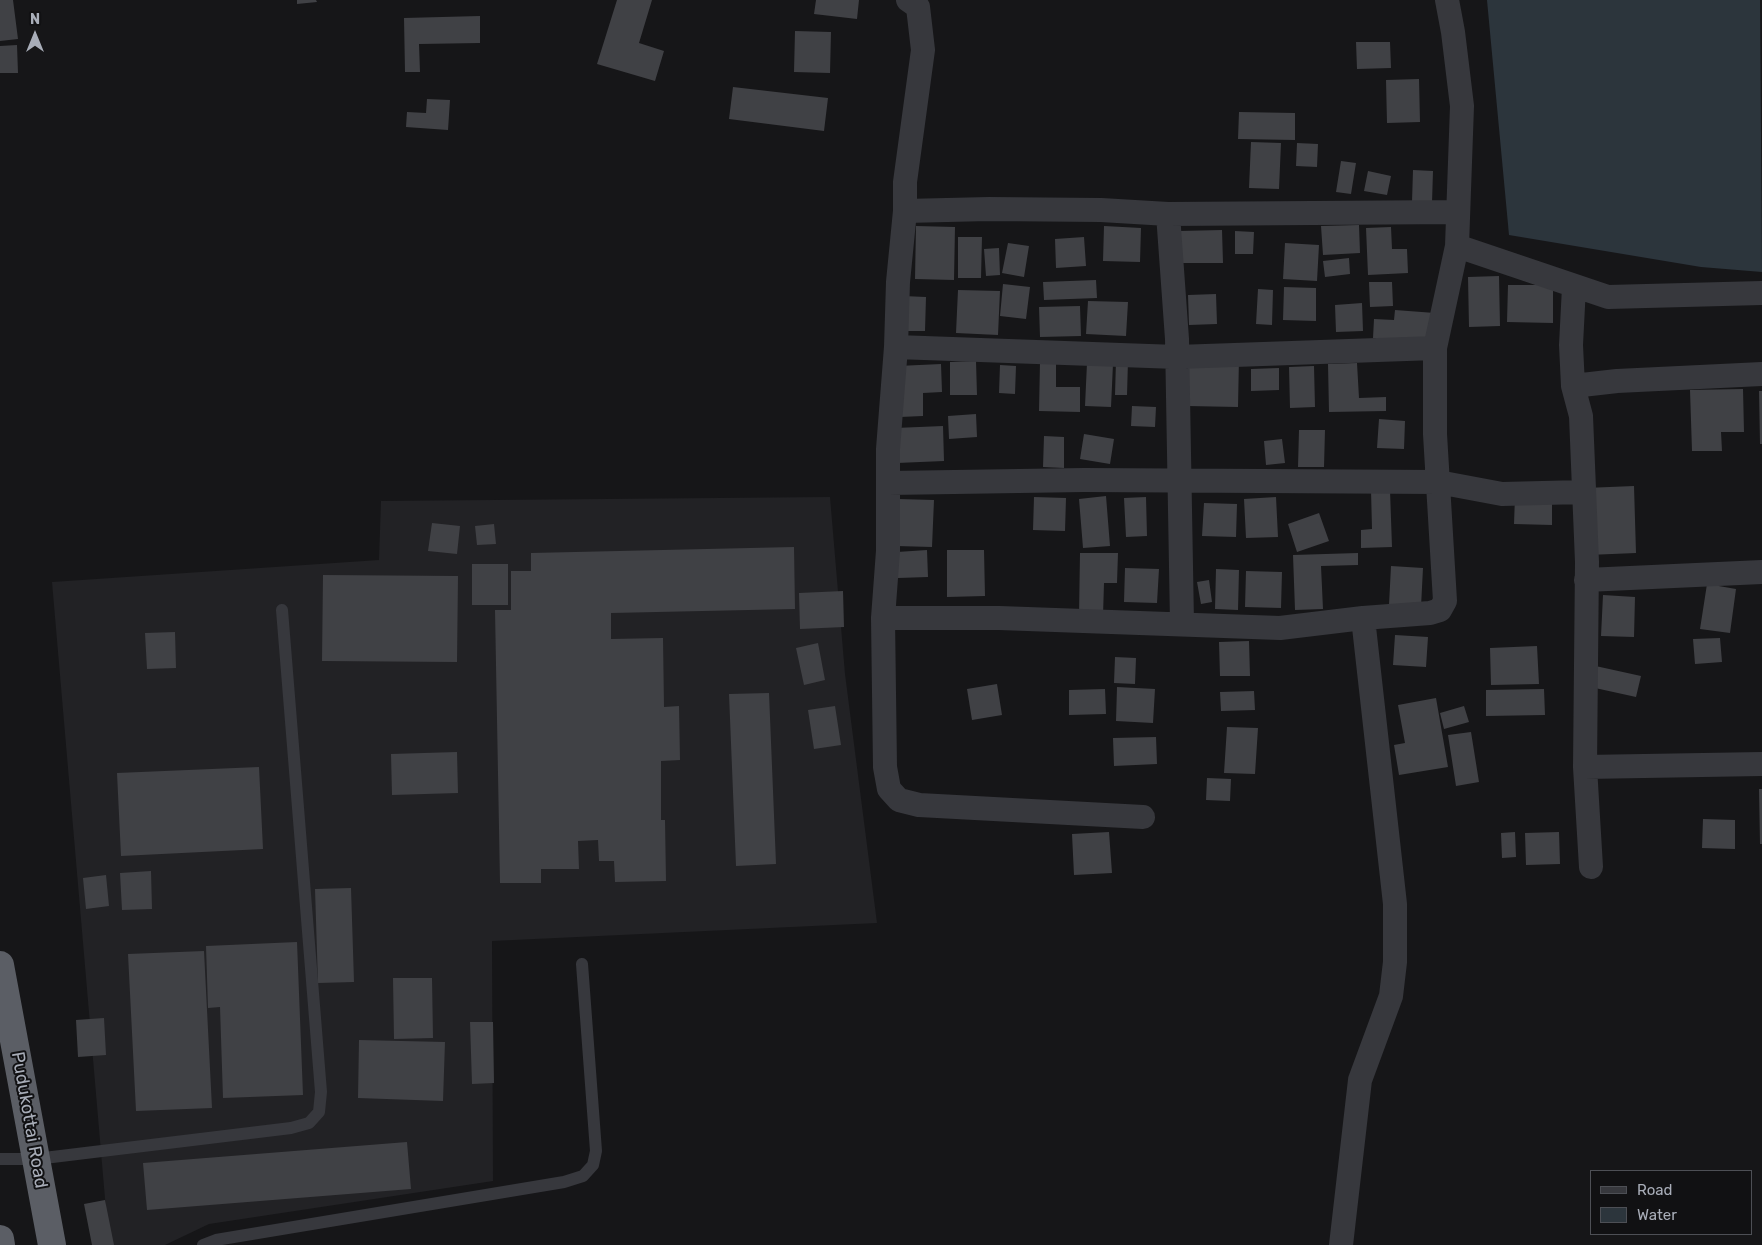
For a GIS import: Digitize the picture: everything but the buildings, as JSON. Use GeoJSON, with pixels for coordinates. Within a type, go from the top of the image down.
{"type":"FeatureCollection","features":[{"type":"Feature","properties":{"kind":"highway","name":"Pudukottai Road"},"geometry":{"type":"LineString","coordinates":[[0,965],[52,1245]]}},
{"type":"Feature","properties":{"kind":"highway"},"geometry":{"type":"LineString","coordinates":[[0,1239],[1,1245]]}},
{"type":"Feature","properties":{"kind":"street"},"geometry":{"type":"LineString","coordinates":[[908,0],[918,7],[922,50],[905,182],[905,211],[898,282],[896,347],[888,449],[888,551],[883,618],[886,767],[889,788],[899,800],[919,805],[1143,817]]}},
{"type":"Feature","properties":{"kind":"street"},"geometry":{"type":"LineString","coordinates":[[883,618],[1182,623],[1280,628],[1363,618],[1430,613],[1440,610],[1445,600],[1435,434],[1436,348],[1457,246],[1462,106],[1453,32],[1446,0]]}},
{"type":"Feature","properties":{"kind":"street"},"geometry":{"type":"LineString","coordinates":[[905,211],[1036,210],[1168,214],[1457,212]]}},
{"type":"Feature","properties":{"kind":"street"},"geometry":{"type":"LineString","coordinates":[[1168,214],[1177,357],[1182,623]]}},
{"type":"Feature","properties":{"kind":"street"},"geometry":{"type":"LineString","coordinates":[[1457,246],[1608,297],[1762,293]]}},
{"type":"Feature","properties":{"kind":"street"},"geometry":{"type":"LineString","coordinates":[[1574,287],[1571,345],[1573,386],[1581,416],[1586,580],[1585,767],[1592,867]]}},
{"type":"Feature","properties":{"kind":"street"},"geometry":{"type":"LineString","coordinates":[[896,347],[1177,357],[1436,348]]}},
{"type":"Feature","properties":{"kind":"street"},"geometry":{"type":"LineString","coordinates":[[1573,386],[1616,381],[1762,374]]}},
{"type":"Feature","properties":{"kind":"street"},"geometry":{"type":"LineString","coordinates":[[889,483],[1178,480],[1438,482],[1502,494],[1583,492]]}},
{"type":"Feature","properties":{"kind":"street"},"geometry":{"type":"LineString","coordinates":[[1586,580],[1762,572]]}},
{"type":"Feature","properties":{"kind":"street"},"geometry":{"type":"LineString","coordinates":[[1341,1245],[1360,1080],[1391,996],[1396,962],[1394,904],[1363,618]]}},
{"type":"Feature","properties":{"kind":"street"},"geometry":{"type":"LineString","coordinates":[[1585,767],[1762,764]]}},
{"type":"Feature","properties":{"kind":"lane"},"geometry":{"type":"LineString","coordinates":[[0,1159],[36,1159],[291,1128],[310,1123],[319,1112],[321,1092],[282,610]]}},
{"type":"Feature","properties":{"kind":"lane"},"geometry":{"type":"LineString","coordinates":[[203,1245],[216,1240],[564,1182],[583,1176],[593,1164],[596,1151],[582,964]]}},
{"type":"Feature","properties":{"kind":"shaded area"},"geometry":{"type":"Polygon","coordinates":[[[830,497],[845,674],[877,923],[492,941],[493,1181],[209,1224],[165,1245],[109,1245],[52,582],[379,560],[381,501],[830,497]]]}},
{"type":"Feature","properties":{"kind":"water"},"geometry":{"type":"Polygon","coordinates":[[[1487,0],[1760,0],[1762,272],[1701,267],[1509,235],[1487,0]]]}}]}
